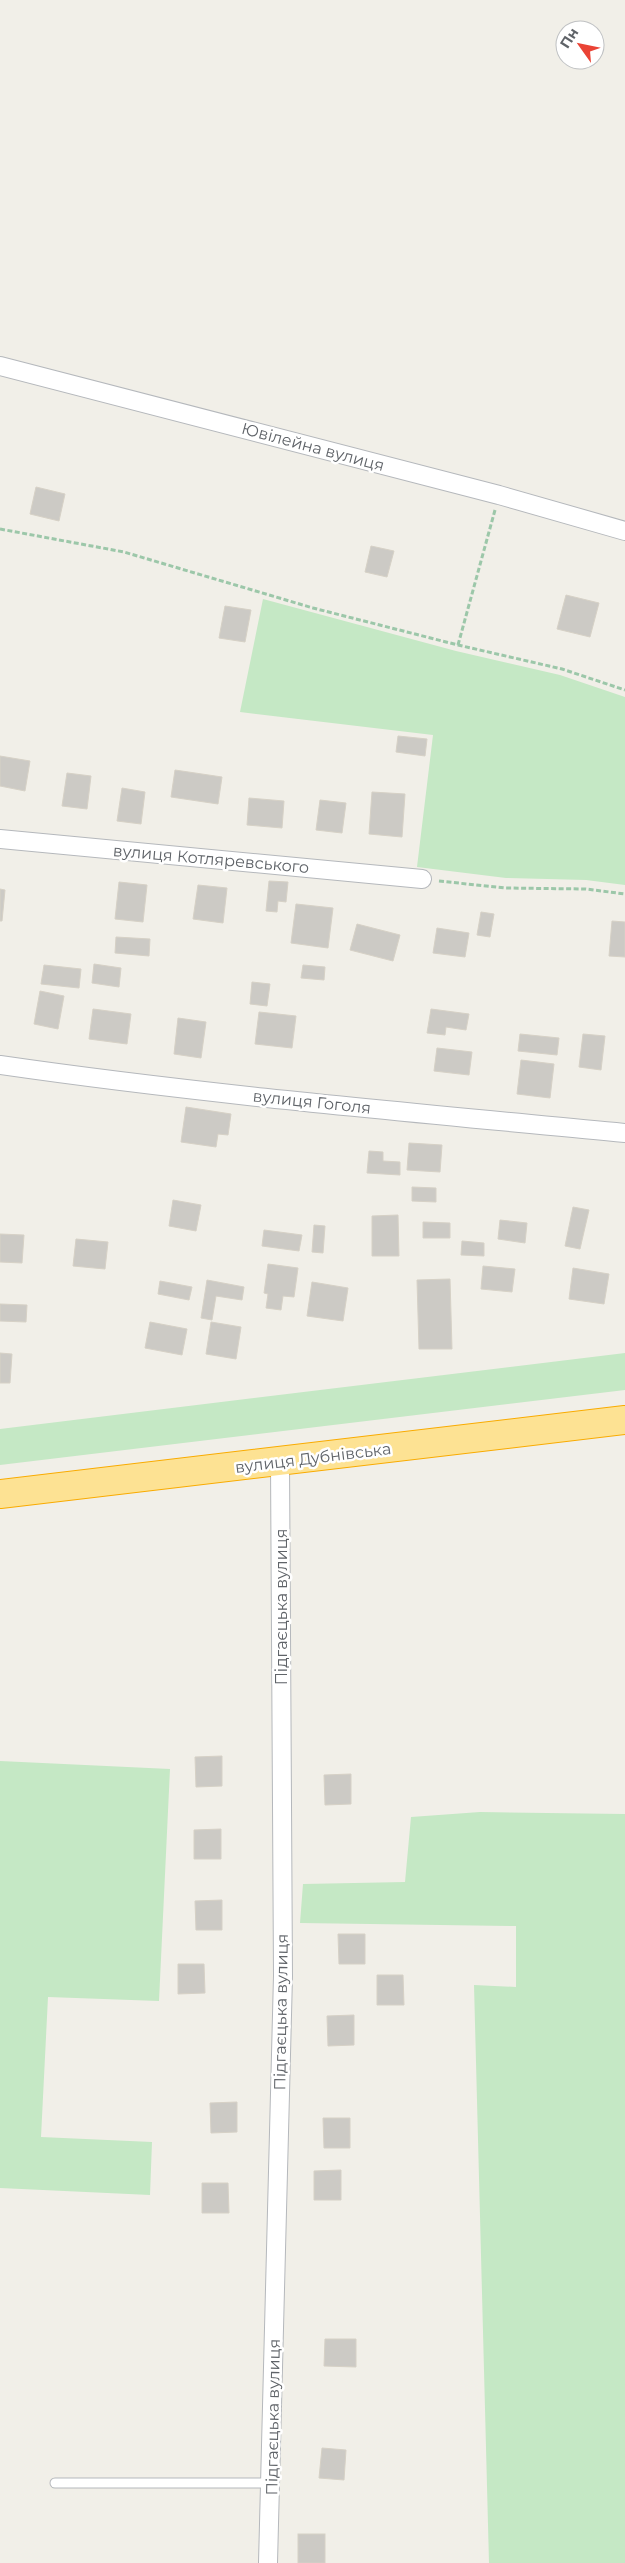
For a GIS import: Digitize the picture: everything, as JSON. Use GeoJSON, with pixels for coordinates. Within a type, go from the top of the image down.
{"type":"FeatureCollection","features":[{"type":"Feature","properties":{"kind":"highway","name":"вулиця Дубнівська"},"geometry":{"type":"LineString","coordinates":[[0,1494],[625,1420]]}},
{"type":"Feature","properties":{"kind":"street","name":"Ювілейна вулиця"},"geometry":{"type":"LineString","coordinates":[[0,366],[499,495],[625,531]]}},
{"type":"Feature","properties":{"kind":"street","name":"вулиця Котляревського"},"geometry":{"type":"LineString","coordinates":[[0,839],[422,879]]}},
{"type":"Feature","properties":{"kind":"street","name":"вулиця Гоголя"},"geometry":{"type":"LineString","coordinates":[[0,1065],[71,1075],[373,1109],[625,1133]]}},
{"type":"Feature","properties":{"kind":"street","name":"Підгаєцька вулиця"},"geometry":{"type":"LineString","coordinates":[[268,2563],[272,2483],[283,1976],[280,1462]]}},
{"type":"Feature","properties":{"kind":"lane"},"geometry":{"type":"LineString","coordinates":[[55,2483],[272,2483]]}},
{"type":"Feature","properties":{"kind":"path"},"geometry":{"type":"LineString","coordinates":[[458,645],[499,495]]}},
{"type":"Feature","properties":{"kind":"path"},"geometry":{"type":"LineString","coordinates":[[0,529],[124,552],[313,608],[562,669],[625,690]]}},
{"type":"Feature","properties":{"kind":"path"},"geometry":{"type":"LineString","coordinates":[[422,879],[505,888],[586,889],[625,894]]}},
{"type":"Feature","properties":{"kind":"green space"},"geometry":{"type":"Polygon","coordinates":[[[263,599],[456,651],[560,675],[625,697],[625,885],[586,880],[506,878],[417,867],[433,735],[240,712],[263,599]]]}},
{"type":"Feature","properties":{"kind":"green space"},"geometry":{"type":"Polygon","coordinates":[[[625,1353],[625,1390],[0,1465],[0,1429],[625,1353]]]}},
{"type":"Feature","properties":{"kind":"green space"},"geometry":{"type":"Polygon","coordinates":[[[0,1761],[170,1769],[159,2001],[48,1997],[41,2137],[152,2142],[150,2195],[0,2188],[0,1761]]]}},
{"type":"Feature","properties":{"kind":"green space"},"geometry":{"type":"Polygon","coordinates":[[[480,1812],[625,1814],[625,2563],[489,2563],[474,1985],[516,1987],[516,1926],[300,1923],[303,1884],[405,1882],[411,1817],[480,1812]]]}},
{"type":"Feature","properties":{"kind":"building"},"geometry":{"type":"Polygon","coordinates":[[[36,487],[65,494],[59,521],[30,514],[36,487]]]}},
{"type":"Feature","properties":{"kind":"building"},"geometry":{"type":"Polygon","coordinates":[[[371,546],[394,551],[387,577],[365,572],[371,546]]]}},
{"type":"Feature","properties":{"kind":"building"},"geometry":{"type":"Polygon","coordinates":[[[566,595],[599,603],[590,637],[557,629],[566,595]]]}},
{"type":"Feature","properties":{"kind":"building"},"geometry":{"type":"Polygon","coordinates":[[[225,606],[251,610],[245,642],[219,638],[225,606]]]}},
{"type":"Feature","properties":{"kind":"building"},"geometry":{"type":"Polygon","coordinates":[[[398,736],[427,739],[425,756],[396,752],[398,736]]]}},
{"type":"Feature","properties":{"kind":"building"},"geometry":{"type":"Polygon","coordinates":[[[0,756],[30,761],[25,791],[0,786],[0,756]]]}},
{"type":"Feature","properties":{"kind":"building"},"geometry":{"type":"Polygon","coordinates":[[[175,770],[222,777],[218,804],[171,797],[175,770]]]}},
{"type":"Feature","properties":{"kind":"building"},"geometry":{"type":"Polygon","coordinates":[[[67,773],[91,776],[87,809],[62,806],[67,773]]]}},
{"type":"Feature","properties":{"kind":"building"},"geometry":{"type":"Polygon","coordinates":[[[122,788],[145,792],[141,824],[117,821],[122,788]]]}},
{"type":"Feature","properties":{"kind":"building"},"geometry":{"type":"Polygon","coordinates":[[[372,792],[405,794],[402,837],[369,834],[372,792]]]}},
{"type":"Feature","properties":{"kind":"building"},"geometry":{"type":"Polygon","coordinates":[[[249,798],[284,801],[282,828],[247,825],[249,798]]]}},
{"type":"Feature","properties":{"kind":"building"},"geometry":{"type":"Polygon","coordinates":[[[320,800],[346,803],[342,833],[316,830],[320,800]]]}},
{"type":"Feature","properties":{"kind":"building"},"geometry":{"type":"Polygon","coordinates":[[[269,881],[288,882],[286,902],[278,901],[277,912],[266,911],[269,881]]]}},
{"type":"Feature","properties":{"kind":"building"},"geometry":{"type":"Polygon","coordinates":[[[119,882],[147,885],[143,922],[115,919],[119,882]]]}},
{"type":"Feature","properties":{"kind":"building"},"geometry":{"type":"Polygon","coordinates":[[[198,885],[227,888],[223,923],[193,919],[198,885]]]}},
{"type":"Feature","properties":{"kind":"building"},"geometry":{"type":"Polygon","coordinates":[[[0,889],[5,890],[2,921],[0,921],[0,889]]]}},
{"type":"Feature","properties":{"kind":"building"},"geometry":{"type":"Polygon","coordinates":[[[296,904],[333,908],[328,948],[291,943],[296,904]]]}},
{"type":"Feature","properties":{"kind":"building"},"geometry":{"type":"Polygon","coordinates":[[[481,912],[494,914],[490,937],[477,935],[481,912]]]}},
{"type":"Feature","properties":{"kind":"building"},"geometry":{"type":"Polygon","coordinates":[[[612,921],[625,922],[625,957],[609,956],[612,921]]]}},
{"type":"Feature","properties":{"kind":"building"},"geometry":{"type":"Polygon","coordinates":[[[357,924],[400,935],[393,961],[350,950],[357,924]]]}},
{"type":"Feature","properties":{"kind":"building"},"geometry":{"type":"Polygon","coordinates":[[[437,928],[469,933],[465,957],[433,953],[437,928]]]}},
{"type":"Feature","properties":{"kind":"building"},"geometry":{"type":"Polygon","coordinates":[[[116,937],[150,939],[149,956],[115,953],[116,937]]]}},
{"type":"Feature","properties":{"kind":"building"},"geometry":{"type":"Polygon","coordinates":[[[94,964],[121,968],[119,987],[92,983],[94,964]]]}},
{"type":"Feature","properties":{"kind":"building"},"geometry":{"type":"Polygon","coordinates":[[[44,965],[81,969],[79,988],[41,984],[44,965]]]}},
{"type":"Feature","properties":{"kind":"building"},"geometry":{"type":"Polygon","coordinates":[[[303,965],[325,967],[324,980],[301,978],[303,965]]]}},
{"type":"Feature","properties":{"kind":"building"},"geometry":{"type":"Polygon","coordinates":[[[252,982],[270,984],[267,1006],[250,1004],[252,982]]]}},
{"type":"Feature","properties":{"kind":"building"},"geometry":{"type":"Polygon","coordinates":[[[40,991],[64,996],[58,1029],[34,1024],[40,991]]]}},
{"type":"Feature","properties":{"kind":"building"},"geometry":{"type":"Polygon","coordinates":[[[93,1009],[131,1014],[127,1044],[89,1039],[93,1009]]]}},
{"type":"Feature","properties":{"kind":"building"},"geometry":{"type":"Polygon","coordinates":[[[431,1009],[469,1014],[466,1030],[446,1027],[445,1035],[427,1033],[431,1009]]]}},
{"type":"Feature","properties":{"kind":"building"},"geometry":{"type":"Polygon","coordinates":[[[259,1012],[296,1016],[292,1048],[255,1044],[259,1012]]]}},
{"type":"Feature","properties":{"kind":"building"},"geometry":{"type":"Polygon","coordinates":[[[178,1018],[206,1022],[201,1058],[174,1054],[178,1018]]]}},
{"type":"Feature","properties":{"kind":"building"},"geometry":{"type":"Polygon","coordinates":[[[520,1034],[559,1038],[557,1055],[518,1051],[520,1034]]]}},
{"type":"Feature","properties":{"kind":"building"},"geometry":{"type":"Polygon","coordinates":[[[583,1034],[605,1036],[601,1070],[579,1067],[583,1034]]]}},
{"type":"Feature","properties":{"kind":"building"},"geometry":{"type":"Polygon","coordinates":[[[437,1048],[472,1052],[469,1075],[434,1071],[437,1048]]]}},
{"type":"Feature","properties":{"kind":"building"},"geometry":{"type":"Polygon","coordinates":[[[521,1060],[554,1064],[550,1098],[517,1094],[521,1060]]]}},
{"type":"Feature","properties":{"kind":"building"},"geometry":{"type":"Polygon","coordinates":[[[186,1107],[231,1114],[228,1135],[218,1134],[216,1147],[181,1142],[186,1107]]]}},
{"type":"Feature","properties":{"kind":"building"},"geometry":{"type":"Polygon","coordinates":[[[409,1143],[442,1145],[440,1172],[407,1170],[409,1143]]]}},
{"type":"Feature","properties":{"kind":"building"},"geometry":{"type":"Polygon","coordinates":[[[369,1151],[383,1152],[383,1161],[400,1162],[400,1175],[367,1173],[369,1151]]]}},
{"type":"Feature","properties":{"kind":"building"},"geometry":{"type":"Polygon","coordinates":[[[412,1187],[436,1188],[436,1202],[412,1201],[412,1187]]]}},
{"type":"Feature","properties":{"kind":"building"},"geometry":{"type":"Polygon","coordinates":[[[173,1200],[201,1205],[196,1231],[169,1226],[173,1200]]]}},
{"type":"Feature","properties":{"kind":"building"},"geometry":{"type":"Polygon","coordinates":[[[573,1207],[589,1210],[580,1249],[565,1246],[573,1207]]]}},
{"type":"Feature","properties":{"kind":"building"},"geometry":{"type":"Polygon","coordinates":[[[398,1215],[399,1256],[372,1256],[372,1216],[398,1215]]]}},
{"type":"Feature","properties":{"kind":"building"},"geometry":{"type":"Polygon","coordinates":[[[500,1220],[527,1223],[525,1243],[498,1239],[500,1220]]]}},
{"type":"Feature","properties":{"kind":"building"},"geometry":{"type":"Polygon","coordinates":[[[423,1222],[450,1223],[450,1238],[423,1238],[423,1222]]]}},
{"type":"Feature","properties":{"kind":"building"},"geometry":{"type":"Polygon","coordinates":[[[314,1225],[325,1226],[323,1253],[312,1252],[314,1225]]]}},
{"type":"Feature","properties":{"kind":"building"},"geometry":{"type":"Polygon","coordinates":[[[264,1230],[302,1235],[299,1251],[262,1246],[264,1230]]]}},
{"type":"Feature","properties":{"kind":"building"},"geometry":{"type":"Polygon","coordinates":[[[0,1234],[24,1235],[22,1263],[0,1262],[0,1234]]]}},
{"type":"Feature","properties":{"kind":"building"},"geometry":{"type":"Polygon","coordinates":[[[76,1239],[108,1242],[105,1269],[73,1266],[76,1239]]]}},
{"type":"Feature","properties":{"kind":"building"},"geometry":{"type":"Polygon","coordinates":[[[462,1241],[484,1243],[484,1256],[461,1255],[462,1241]]]}},
{"type":"Feature","properties":{"kind":"building"},"geometry":{"type":"Polygon","coordinates":[[[268,1264],[298,1268],[294,1297],[283,1296],[281,1310],[266,1308],[268,1294],[264,1293],[268,1264]]]}},
{"type":"Feature","properties":{"kind":"building"},"geometry":{"type":"Polygon","coordinates":[[[483,1266],[515,1269],[512,1292],[481,1289],[483,1266]]]}},
{"type":"Feature","properties":{"kind":"building"},"geometry":{"type":"Polygon","coordinates":[[[573,1268],[609,1274],[604,1304],[569,1299],[573,1268]]]}},
{"type":"Feature","properties":{"kind":"building"},"geometry":{"type":"Polygon","coordinates":[[[450,1279],[452,1349],[419,1349],[417,1280],[450,1279]]]}},
{"type":"Feature","properties":{"kind":"building"},"geometry":{"type":"Polygon","coordinates":[[[207,1280],[244,1287],[242,1300],[216,1296],[212,1320],[201,1318],[207,1280]]]}},
{"type":"Feature","properties":{"kind":"building"},"geometry":{"type":"Polygon","coordinates":[[[160,1281],[192,1287],[189,1300],[158,1294],[160,1281]]]}},
{"type":"Feature","properties":{"kind":"building"},"geometry":{"type":"Polygon","coordinates":[[[312,1282],[348,1288],[343,1321],[307,1316],[312,1282]]]}},
{"type":"Feature","properties":{"kind":"building"},"geometry":{"type":"Polygon","coordinates":[[[0,1304],[27,1305],[26,1322],[0,1321],[0,1304]]]}},
{"type":"Feature","properties":{"kind":"building"},"geometry":{"type":"Polygon","coordinates":[[[150,1322],[187,1329],[182,1355],[145,1348],[150,1322]]]}},
{"type":"Feature","properties":{"kind":"building"},"geometry":{"type":"Polygon","coordinates":[[[211,1322],[241,1327],[236,1359],[206,1354],[211,1322]]]}},
{"type":"Feature","properties":{"kind":"building"},"geometry":{"type":"Polygon","coordinates":[[[0,1353],[12,1354],[10,1383],[0,1383],[0,1353]]]}},
{"type":"Feature","properties":{"kind":"building"},"geometry":{"type":"Polygon","coordinates":[[[222,1756],[222,1786],[196,1787],[195,1757],[222,1756]]]}},
{"type":"Feature","properties":{"kind":"building"},"geometry":{"type":"Polygon","coordinates":[[[351,1774],[351,1804],[325,1805],[324,1775],[351,1774]]]}},
{"type":"Feature","properties":{"kind":"building"},"geometry":{"type":"Polygon","coordinates":[[[221,1829],[221,1859],[194,1859],[194,1830],[221,1829]]]}},
{"type":"Feature","properties":{"kind":"building"},"geometry":{"type":"Polygon","coordinates":[[[222,1900],[222,1930],[196,1930],[195,1901],[222,1900]]]}},
{"type":"Feature","properties":{"kind":"building"},"geometry":{"type":"Polygon","coordinates":[[[338,1934],[365,1934],[365,1964],[339,1964],[338,1934]]]}},
{"type":"Feature","properties":{"kind":"building"},"geometry":{"type":"Polygon","coordinates":[[[178,1964],[204,1964],[205,1993],[178,1994],[178,1964]]]}},
{"type":"Feature","properties":{"kind":"building"},"geometry":{"type":"Polygon","coordinates":[[[377,1975],[403,1975],[404,2005],[377,2005],[377,1975]]]}},
{"type":"Feature","properties":{"kind":"building"},"geometry":{"type":"Polygon","coordinates":[[[354,2015],[354,2045],[328,2046],[327,2016],[354,2015]]]}},
{"type":"Feature","properties":{"kind":"building"},"geometry":{"type":"Polygon","coordinates":[[[237,2102],[237,2132],[211,2133],[210,2103],[237,2102]]]}},
{"type":"Feature","properties":{"kind":"building"},"geometry":{"type":"Polygon","coordinates":[[[323,2118],[350,2118],[350,2148],[324,2148],[323,2118]]]}},
{"type":"Feature","properties":{"kind":"building"},"geometry":{"type":"Polygon","coordinates":[[[341,2170],[341,2200],[314,2200],[314,2171],[341,2170]]]}},
{"type":"Feature","properties":{"kind":"building"},"geometry":{"type":"Polygon","coordinates":[[[202,2183],[228,2183],[229,2213],[202,2213],[202,2183]]]}},
{"type":"Feature","properties":{"kind":"building"},"geometry":{"type":"Polygon","coordinates":[[[325,2339],[356,2339],[356,2367],[324,2366],[325,2339]]]}},
{"type":"Feature","properties":{"kind":"building"},"geometry":{"type":"Polygon","coordinates":[[[322,2448],[346,2450],[344,2480],[319,2478],[322,2448]]]}},
{"type":"Feature","properties":{"kind":"building"},"geometry":{"type":"Polygon","coordinates":[[[298,2534],[325,2534],[325,2563],[298,2563],[298,2534]]]}}]}
